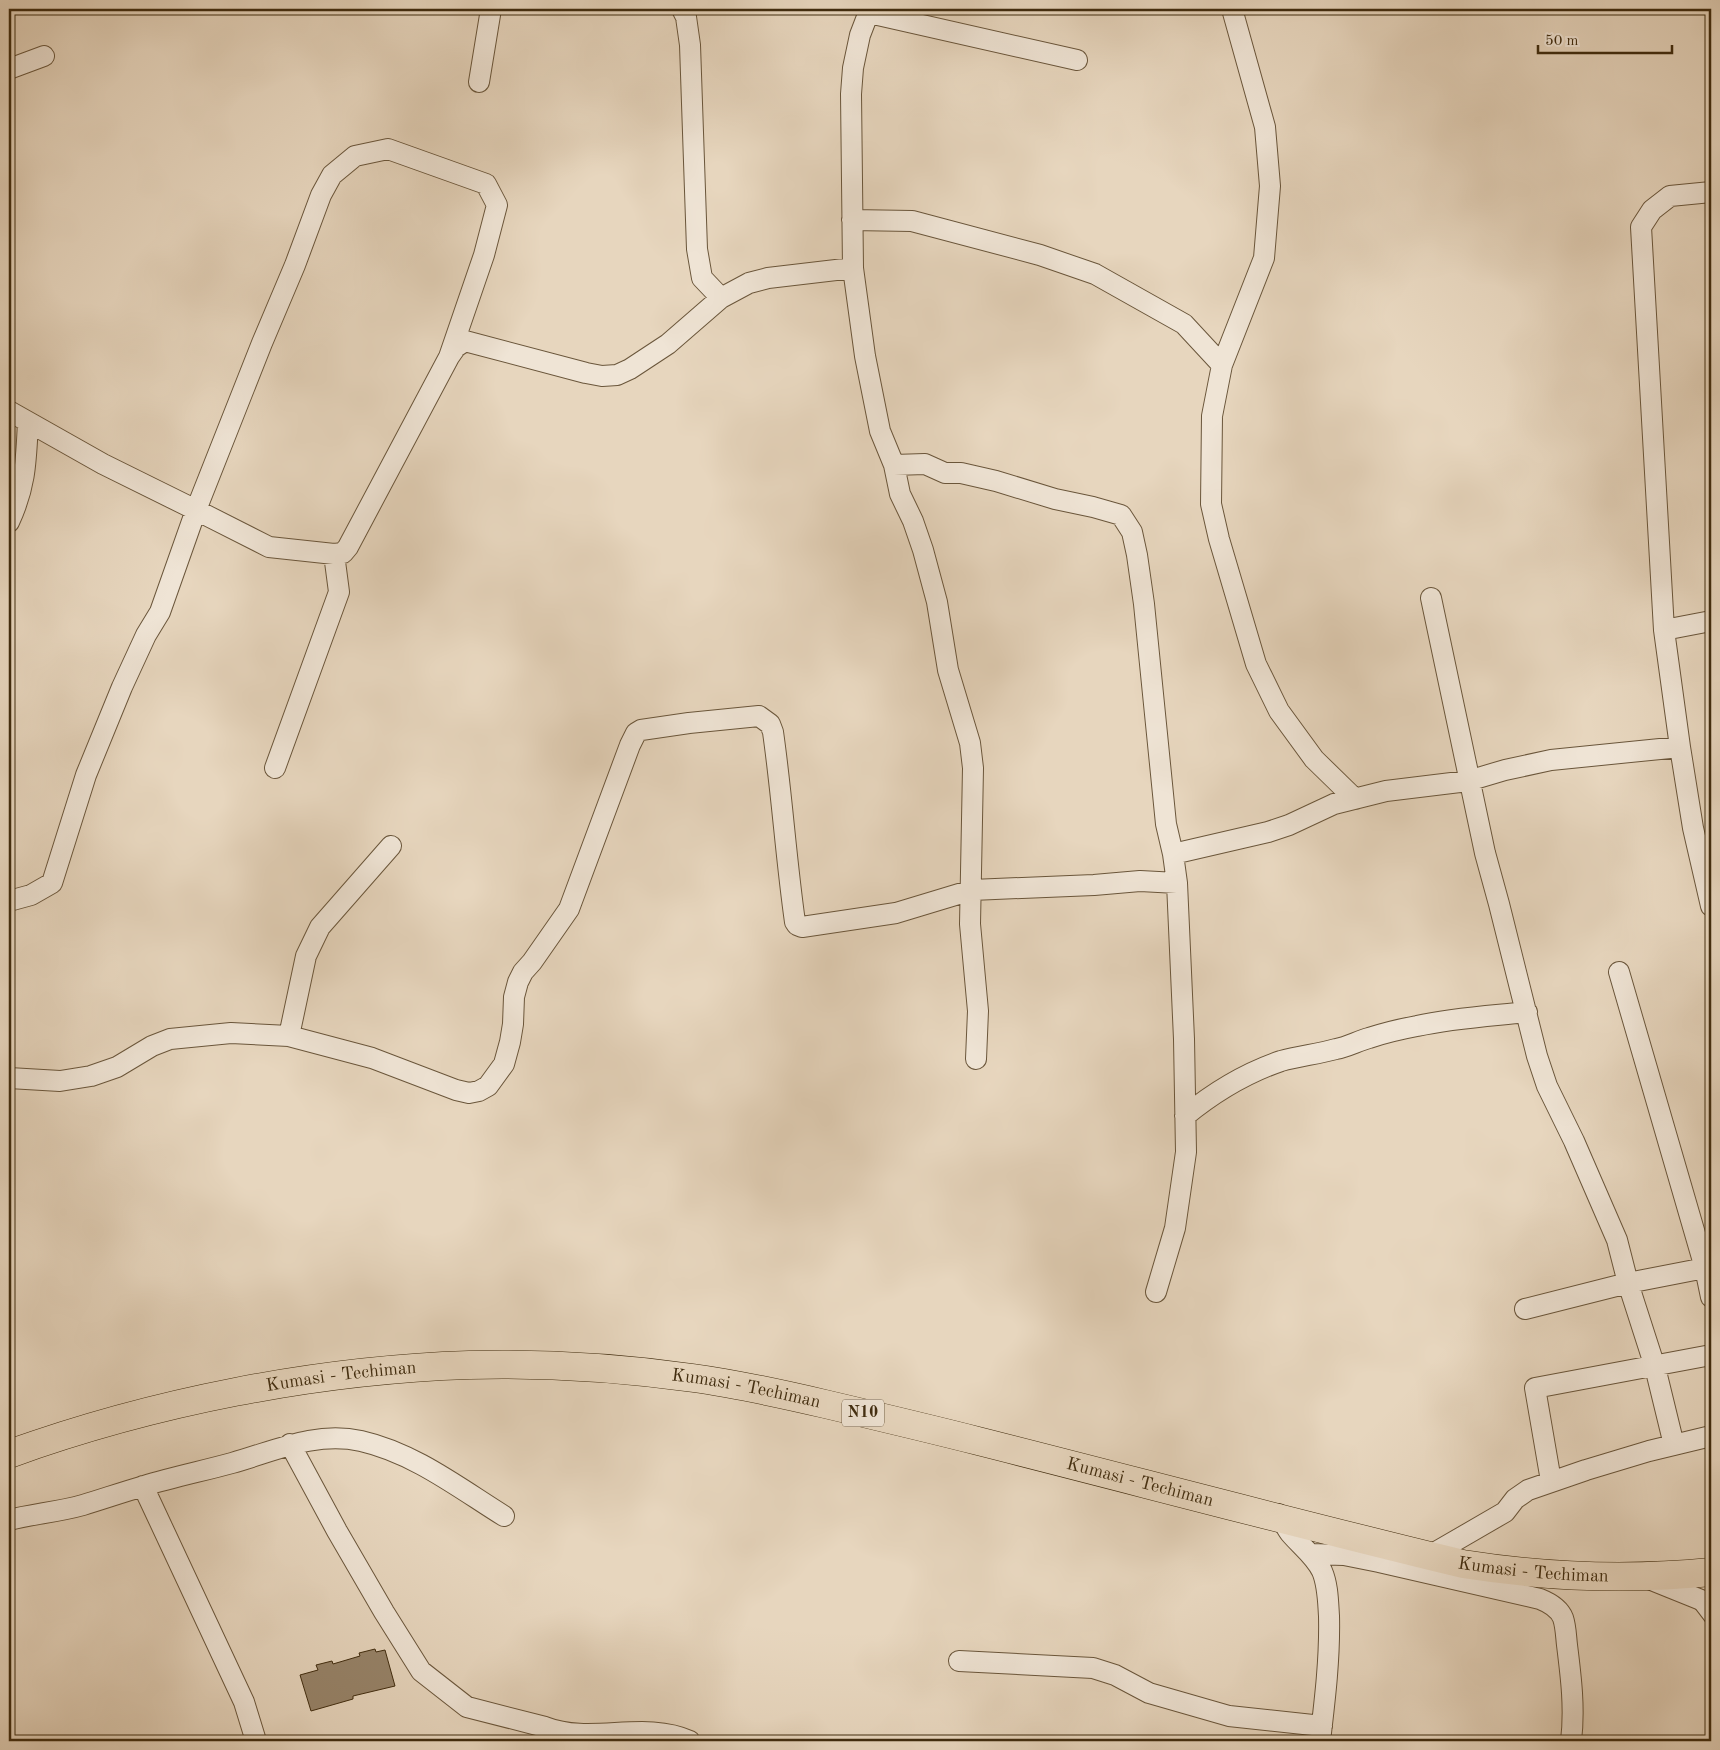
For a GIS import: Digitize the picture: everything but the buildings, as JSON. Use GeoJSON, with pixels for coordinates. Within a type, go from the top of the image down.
{"type":"FeatureCollection","features":[{"type":"Feature","properties":{"kind":"highway","name":"Kumasi - Techiman"},"geometry":{"type":"LineString","coordinates":[[9,1454],[36,1444],[112,1422],[230,1394],[295,1382],[424,1368],[519,1365],[610,1370],[698,1378],[780,1394],[933,1429],[1464,1564],[1507,1571],[1552,1574],[1643,1576],[1711,1572]]}},
{"type":"Feature","properties":{"kind":"street"},"geometry":{"type":"LineString","coordinates":[[479,82],[491,9]]}},
{"type":"Feature","properties":{"kind":"street"},"geometry":{"type":"LineString","coordinates":[[682,9],[686,17],[690,45],[697,249],[702,278],[721,298]]}},
{"type":"Feature","properties":{"kind":"street"},"geometry":{"type":"LineString","coordinates":[[1232,9],[1265,127],[1270,186],[1264,258],[1222,365],[1212,416],[1211,504],[1219,539],[1256,664],[1280,711],[1314,759],[1355,799]]}},
{"type":"Feature","properties":{"kind":"street"},"geometry":{"type":"LineString","coordinates":[[976,1059],[978,1011],[972,950],[971,857],[973,768],[970,743],[948,670],[937,602],[923,550],[913,521],[900,494],[894,465],[880,431],[865,356],[852,268],[852,76],[860,35],[869,11],[1077,60]]}},
{"type":"Feature","properties":{"kind":"street"},"geometry":{"type":"LineString","coordinates":[[9,69],[44,56]]}},
{"type":"Feature","properties":{"kind":"street"},"geometry":{"type":"LineString","coordinates":[[9,901],[31,895],[52,883],[86,775],[122,687],[146,635],[160,612],[196,510],[295,265],[321,194],[332,175],[355,156],[388,149],[486,184],[497,205],[484,255],[449,357]]}},
{"type":"Feature","properties":{"kind":"street"},"geometry":{"type":"LineString","coordinates":[[1710,897],[1693,828],[1664,630],[1641,227],[1652,210],[1670,196],[1711,192]]}},
{"type":"Feature","properties":{"kind":"street"},"geometry":{"type":"LineString","coordinates":[[852,220],[912,221],[921,223],[1040,254],[1095,274],[1184,324],[1222,365]]}},
{"type":"Feature","properties":{"kind":"street"},"geometry":{"type":"LineString","coordinates":[[9,411],[103,464],[269,547],[334,554],[343,553],[348,547],[449,357],[456,347],[465,341],[594,375],[617,375],[630,369],[668,344],[721,298],[749,283],[768,278],[852,268]]}},
{"type":"Feature","properties":{"kind":"street"},"geometry":{"type":"LineString","coordinates":[[9,522],[18,503],[23,484],[28,422]]}},
{"type":"Feature","properties":{"kind":"street"},"geometry":{"type":"LineString","coordinates":[[894,465],[925,464],[945,473],[961,473],[996,481],[1055,499],[1093,507],[1120,516],[1132,532],[1144,604],[1166,824],[1174,854],[1177,883],[1184,1039],[1186,1152],[1175,1228],[1156,1292]]}},
{"type":"Feature","properties":{"kind":"street"},"geometry":{"type":"LineString","coordinates":[[275,768],[339,592],[334,554]]}},
{"type":"Feature","properties":{"kind":"street"},"geometry":{"type":"LineString","coordinates":[[1431,598],[1468,781],[1536,1056],[1547,1086],[1574,1141],[1617,1240],[1628,1283],[1655,1367],[1674,1445]]}},
{"type":"Feature","properties":{"kind":"street"},"geometry":{"type":"LineString","coordinates":[[1664,630],[1711,621]]}},
{"type":"Feature","properties":{"kind":"street"},"geometry":{"type":"LineString","coordinates":[[9,1078],[60,1081],[91,1076],[117,1067],[152,1046],[170,1038],[231,1033],[288,1036],[372,1058],[456,1090],[469,1092],[488,1086],[504,1064],[510,1042],[514,997],[518,982],[523,972],[532,962],[568,909],[630,745],[636,733],[641,730],[759,716],[770,724],[774,732],[783,804],[788,876],[794,922],[802,927],[896,913],[972,890],[1094,885],[1140,881],[1177,883]]}},
{"type":"Feature","properties":{"kind":"street"},"geometry":{"type":"LineString","coordinates":[[1174,854],[1268,832],[1289,825],[1334,804],[1386,791],[1468,781],[1505,770],[1551,760],[1680,747]]}},
{"type":"Feature","properties":{"kind":"street"},"geometry":{"type":"LineString","coordinates":[[288,1036],[306,956],[320,926],[391,846]]}},
{"type":"Feature","properties":{"kind":"street"},"geometry":{"type":"LineString","coordinates":[[1619,972],[1708,1267],[1711,1297]]}},
{"type":"Feature","properties":{"kind":"street"},"geometry":{"type":"LineString","coordinates":[[1185,1116],[1203,1101],[1224,1088],[1257,1071],[1280,1062],[1303,1055],[1336,1049],[1416,1026],[1466,1018],[1526,1012]]}},
{"type":"Feature","properties":{"kind":"street"},"geometry":{"type":"LineString","coordinates":[[1524,1310],[1628,1283],[1708,1267]]}},
{"type":"Feature","properties":{"kind":"street"},"geometry":{"type":"LineString","coordinates":[[1551,1481],[1535,1388],[1711,1355]]}},
{"type":"Feature","properties":{"kind":"street"},"geometry":{"type":"LineString","coordinates":[[1429,1556],[1505,1512],[1515,1499],[1528,1490],[1551,1481],[1640,1454],[1711,1436]]}},
{"type":"Feature","properties":{"kind":"street"},"geometry":{"type":"LineString","coordinates":[[9,1520],[82,1505],[143,1486],[233,1463],[290,1444],[314,1439],[335,1438],[360,1441],[385,1448],[419,1463],[504,1516]]}},
{"type":"Feature","properties":{"kind":"street"},"geometry":{"type":"LineString","coordinates":[[290,1444],[337,1531],[404,1647],[421,1671],[467,1707],[573,1734],[645,1732],[678,1736],[690,1741]]}},
{"type":"Feature","properties":{"kind":"street"},"geometry":{"type":"LineString","coordinates":[[143,1486],[244,1702],[256,1741]]}},
{"type":"Feature","properties":{"kind":"street"},"geometry":{"type":"LineString","coordinates":[[959,1661],[1093,1668],[1115,1675],[1149,1693],[1229,1716],[1321,1734],[1329,1646],[1328,1599],[1326,1582],[1321,1569],[1287,1529],[1280,1514],[1213,1500]]}},
{"type":"Feature","properties":{"kind":"street"},"geometry":{"type":"LineString","coordinates":[[1310,1554],[1344,1555],[1379,1562],[1540,1599],[1549,1603],[1557,1609],[1563,1618],[1565,1628],[1574,1718],[1571,1741]]}},
{"type":"Feature","properties":{"kind":"street"},"geometry":{"type":"LineString","coordinates":[[1643,1576],[1711,1604]]}},
{"type":"Feature","properties":{"kind":"lane"},"geometry":{"type":"LineString","coordinates":[[1674,1574],[1711,1620]]}}]}
